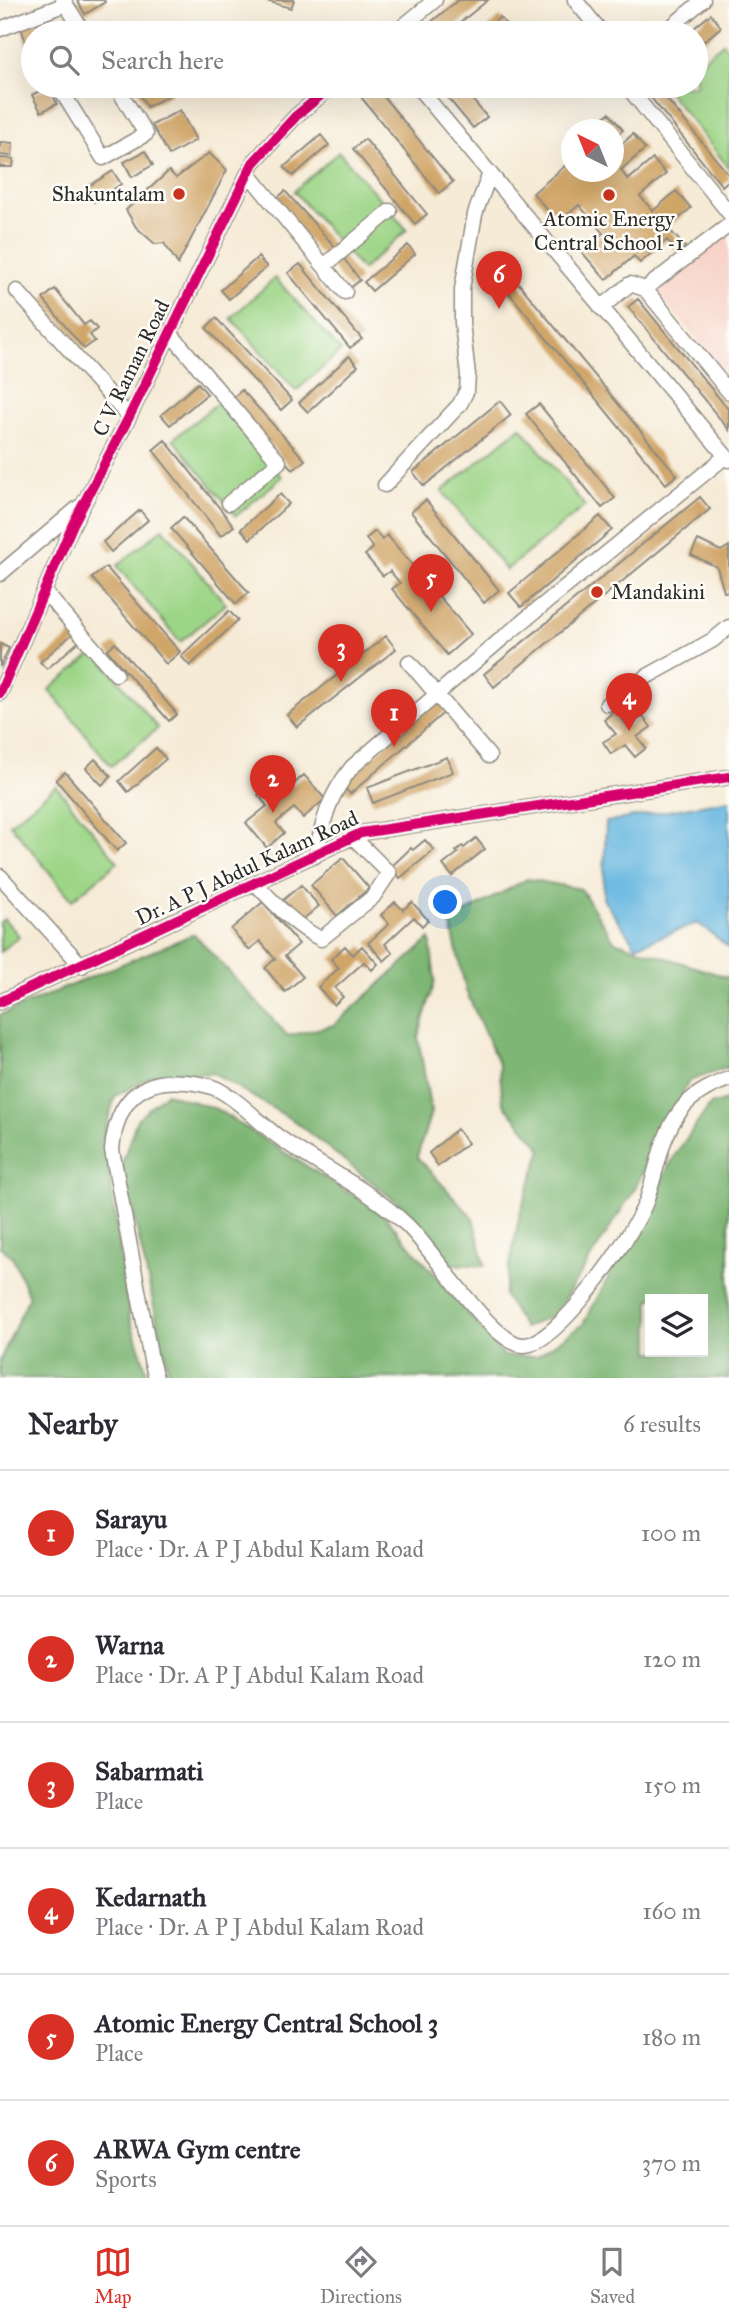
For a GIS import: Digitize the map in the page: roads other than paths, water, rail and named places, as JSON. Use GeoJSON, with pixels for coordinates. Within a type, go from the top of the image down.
{"type":"FeatureCollection","features":[{"type":"Feature","properties":{"kind":"street"},"geometry":{"type":"LineString","coordinates":[[410,21],[435,0]]}},
{"type":"Feature","properties":{"kind":"street"},"geometry":{"type":"LineString","coordinates":[[575,0],[592,21]]}},
{"type":"Feature","properties":{"kind":"street"},"geometry":{"type":"LineString","coordinates":[[678,21],[703,0]]}},
{"type":"Feature","properties":{"kind":"street"},"geometry":{"type":"LineString","coordinates":[[0,29],[64,2],[76,21]]}},
{"type":"Feature","properties":{"kind":"street"},"geometry":{"type":"LineString","coordinates":[[66,98],[103,159],[146,134],[124,98]]}},
{"type":"Feature","properties":{"kind":"street","name":"C V Raman Road"},"geometry":{"type":"LineString","coordinates":[[0,693],[83,504],[129,418],[248,173],[296,116],[318,98]]}},
{"type":"Feature","properties":{"kind":"street"},"geometry":{"type":"LineString","coordinates":[[315,856],[324,816],[335,788],[352,767],[658,509],[727,458],[427,98]]}},
{"type":"Feature","properties":{"kind":"street"},"geometry":{"type":"LineString","coordinates":[[637,98],[729,213]]}},
{"type":"Feature","properties":{"kind":"street"},"geometry":{"type":"LineString","coordinates":[[248,173],[345,292]]}},
{"type":"Feature","properties":{"kind":"street"},"geometry":{"type":"LineString","coordinates":[[385,485],[460,404],[467,390],[462,289],[475,214],[490,173]]}},
{"type":"Feature","properties":{"kind":"street"},"geometry":{"type":"LineString","coordinates":[[324,266],[390,211]]}},
{"type":"Feature","properties":{"kind":"street"},"geometry":{"type":"LineString","coordinates":[[645,289],[729,225]]}},
{"type":"Feature","properties":{"kind":"street"},"geometry":{"type":"LineString","coordinates":[[601,307],[630,284],[645,289],[729,392]]}},
{"type":"Feature","properties":{"kind":"street"},"geometry":{"type":"LineString","coordinates":[[17,291],[129,418]]}},
{"type":"Feature","properties":{"kind":"street"},"geometry":{"type":"LineString","coordinates":[[170,332],[279,461],[229,503]]}},
{"type":"Feature","properties":{"kind":"street"},"geometry":{"type":"LineString","coordinates":[[1,571],[83,504]]}},
{"type":"Feature","properties":{"kind":"street"},"geometry":{"type":"LineString","coordinates":[[44,591],[116,674]]}},
{"type":"Feature","properties":{"kind":"street"},"geometry":{"type":"LineString","coordinates":[[607,704],[646,677],[713,640],[729,627]]}},
{"type":"Feature","properties":{"kind":"street"},"geometry":{"type":"LineString","coordinates":[[409,662],[489,755]]}},
{"type":"Feature","properties":{"kind":"street","name":"Dr. A P J Abdul Kalam Road"},"geometry":{"type":"LineString","coordinates":[[0,1002],[82,966],[361,833],[729,777]]}},
{"type":"Feature","properties":{"kind":"street"},"geometry":{"type":"LineString","coordinates":[[256,884],[285,914],[307,932],[321,939],[373,897],[389,873],[353,837]]}},
{"type":"Feature","properties":{"kind":"street"},"geometry":{"type":"LineString","coordinates":[[0,876],[82,966]]}},
{"type":"Feature","properties":{"kind":"street"},"geometry":{"type":"LineString","coordinates":[[156,1378],[112,1150],[114,1130],[120,1113],[129,1099],[143,1088],[174,1081],[197,1083],[215,1088],[233,1099],[280,1138],[391,1211],[423,1243],[477,1310],[512,1342],[524,1345],[545,1337],[561,1323],[586,1295],[624,1242],[647,1201],[667,1131],[682,1109],[694,1097],[729,1079]]}},
{"type":"Feature","properties":{"kind":"water"},"geometry":{"type":"Polygon","coordinates":[[[729,800],[729,948],[698,923],[636,946],[603,899],[606,822],[729,800]]]}},
{"type":"Feature","properties":{"kind":"place","name":"Shakuntalam"},"geometry":{"type":"Point","coordinates":[179,194]}},
{"type":"Feature","properties":{"kind":"place","name":"Atomic Energy Central School -1"},"geometry":{"type":"Point","coordinates":[609,195]}},
{"type":"Feature","properties":{"kind":"place","name":"ARWA Gym centre"},"geometry":{"type":"Point","coordinates":[499,309]}},
{"type":"Feature","properties":{"kind":"place","name":"Mandakini"},"geometry":{"type":"Point","coordinates":[597,592]}},
{"type":"Feature","properties":{"kind":"place","name":"Atomic Energy Central School 3"},"geometry":{"type":"Point","coordinates":[431,612]}},
{"type":"Feature","properties":{"kind":"place","name":"Sabarmati"},"geometry":{"type":"Point","coordinates":[341,682]}},
{"type":"Feature","properties":{"kind":"place","name":"Kedarnath"},"geometry":{"type":"Point","coordinates":[629,731]}},
{"type":"Feature","properties":{"kind":"place","name":"Sarayu"},"geometry":{"type":"Point","coordinates":[394,747]}},
{"type":"Feature","properties":{"kind":"place","name":"Warna"},"geometry":{"type":"Point","coordinates":[273,813]}}]}
